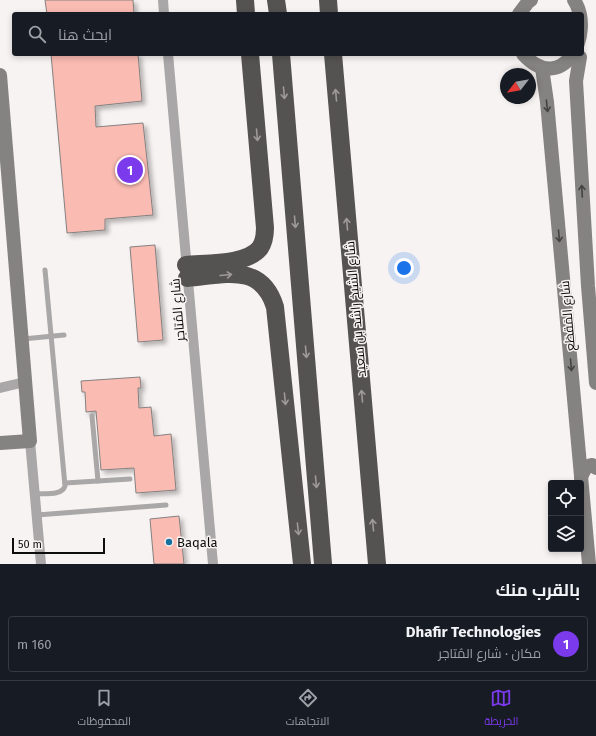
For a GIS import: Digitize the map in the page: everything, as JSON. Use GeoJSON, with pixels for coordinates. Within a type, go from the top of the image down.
{"type":"FeatureCollection","features":[{"type":"Feature","properties":{"kind":"highway"},"geometry":{"type":"LineString","coordinates":[[245,0],[246,12]]}},
{"type":"Feature","properties":{"kind":"highway"},"geometry":{"type":"LineString","coordinates":[[276,0],[278,12]]}},
{"type":"Feature","properties":{"kind":"highway"},"geometry":{"type":"LineString","coordinates":[[328,0],[329,12]]}},
{"type":"Feature","properties":{"kind":"highway"},"geometry":{"type":"LineString","coordinates":[[187,272],[251,257],[259,249],[264,240],[266,228],[250,56]]}},
{"type":"Feature","properties":{"kind":"highway"},"geometry":{"type":"LineString","coordinates":[[281,56],[323,564]]}},
{"type":"Feature","properties":{"kind":"highway","name":"شارع الشيخ راشد بن سعيد"},"geometry":{"type":"LineString","coordinates":[[332,56],[377,564]]}},
{"type":"Feature","properties":{"kind":"highway"},"geometry":{"type":"LineString","coordinates":[[187,272],[237,274],[247,276],[265,286],[271,295],[275,307],[302,564]]}},
{"type":"Feature","properties":{"kind":"street"},"geometry":{"type":"LineString","coordinates":[[163,0],[164,12]]}},
{"type":"Feature","properties":{"kind":"street"},"geometry":{"type":"LineString","coordinates":[[521,12],[529,1]]}},
{"type":"Feature","properties":{"kind":"street","name":"شارع المَقطَع"},"geometry":{"type":"LineString","coordinates":[[582,6],[588,17],[590,37],[576,81],[591,268],[590,316],[596,383]]}},
{"type":"Feature","properties":{"kind":"street"},"geometry":{"type":"LineString","coordinates":[[584,52],[587,49]]}},
{"type":"Feature","properties":{"kind":"street","name":"شارع المُتاجر"},"geometry":{"type":"LineString","coordinates":[[168,56],[212,564]]}},
{"type":"Feature","properties":{"kind":"street"},"geometry":{"type":"LineString","coordinates":[[525,56],[530,61],[542,68],[556,69],[569,66],[580,56]]}},
{"type":"Feature","properties":{"kind":"street","name":"شارع المَقطَع"},"geometry":{"type":"LineString","coordinates":[[542,68],[548,110],[589,564]]}},
{"type":"Feature","properties":{"kind":"street"},"geometry":{"type":"LineString","coordinates":[[0,75],[41,564]]}},
{"type":"Feature","properties":{"kind":"street"},"geometry":{"type":"LineString","coordinates":[[590,316],[596,301]]}},
{"type":"Feature","properties":{"kind":"street"},"geometry":{"type":"LineString","coordinates":[[0,388],[25,382]]}},
{"type":"Feature","properties":{"kind":"street"},"geometry":{"type":"LineString","coordinates":[[0,443],[30,441]]}},
{"type":"Feature","properties":{"kind":"street"},"geometry":{"type":"LineString","coordinates":[[581,477],[588,466],[592,465],[596,468]]}},
{"type":"Feature","properties":{"kind":"lane"},"geometry":{"type":"LineString","coordinates":[[35,494],[61,492],[64,489],[65,483],[45,270]]}},
{"type":"Feature","properties":{"kind":"lane"},"geometry":{"type":"LineString","coordinates":[[22,339],[64,335]]}},
{"type":"Feature","properties":{"kind":"lane"},"geometry":{"type":"LineString","coordinates":[[92,416],[98,481]]}},
{"type":"Feature","properties":{"kind":"lane"},"geometry":{"type":"LineString","coordinates":[[65,483],[130,479]]}},
{"type":"Feature","properties":{"kind":"lane"},"geometry":{"type":"LineString","coordinates":[[37,515],[166,505]]}},
{"type":"Feature","properties":{"kind":"building"},"geometry":{"type":"Polygon","coordinates":[[[45,0],[133,0],[134,12],[47,12],[45,0]]]}},
{"type":"Feature","properties":{"kind":"building"},"geometry":{"type":"Polygon","coordinates":[[[51,56],[138,56],[142,101],[95,106],[96,127],[143,123],[153,215],[105,219],[105,230],[67,233],[51,56]]]}},
{"type":"Feature","properties":{"kind":"building"},"geometry":{"type":"Polygon","coordinates":[[[155,245],[163,340],[138,342],[130,247],[155,245]]]}},
{"type":"Feature","properties":{"kind":"building"},"geometry":{"type":"Polygon","coordinates":[[[140,377],[141,388],[138,388],[139,408],[151,407],[154,436],[171,434],[176,490],[136,493],[134,468],[101,470],[96,411],[86,412],[85,392],[82,392],[81,381],[140,377]]]}},
{"type":"Feature","properties":{"kind":"building"},"geometry":{"type":"Polygon","coordinates":[[[179,516],[184,564],[154,564],[150,519],[179,516]]]}},
{"type":"Feature","properties":{"kind":"place","name":"Dhafir Technologies"},"geometry":{"type":"Point","coordinates":[130,170]}},
{"type":"Feature","properties":{"kind":"place","name":"Baqala"},"geometry":{"type":"Point","coordinates":[169,542]}}]}
